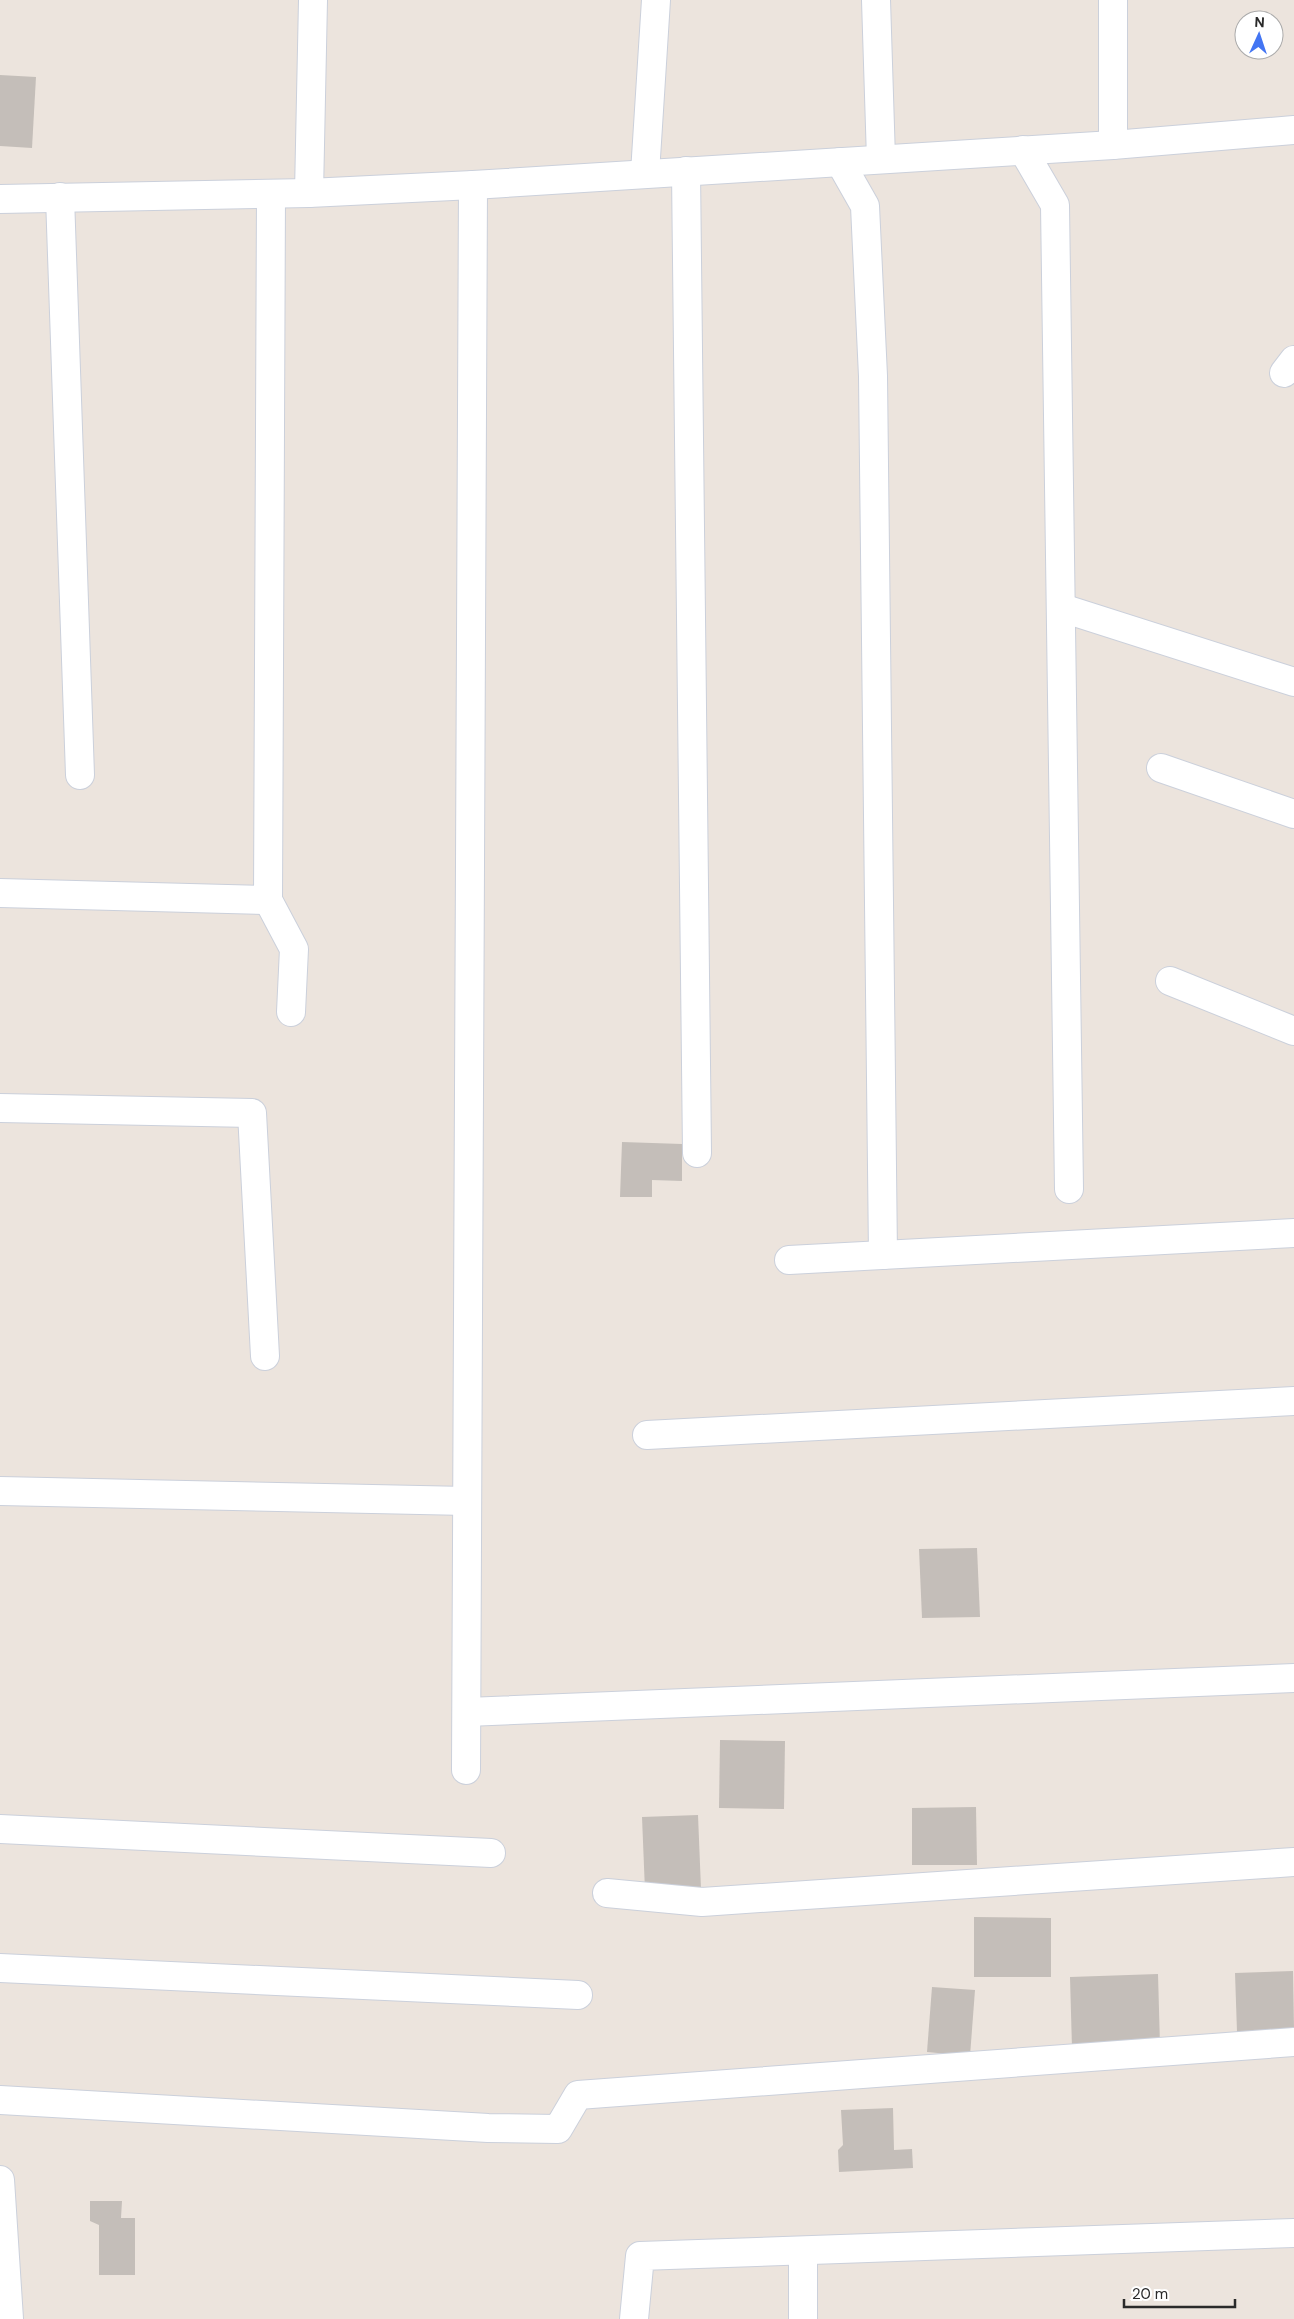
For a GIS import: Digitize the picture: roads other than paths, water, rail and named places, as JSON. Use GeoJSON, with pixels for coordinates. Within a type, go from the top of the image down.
{"type":"FeatureCollection","features":[{"type":"Feature","properties":{"kind":"street"},"geometry":{"type":"LineString","coordinates":[[309,193],[312,0]]}},
{"type":"Feature","properties":{"kind":"street"},"geometry":{"type":"LineString","coordinates":[[645,173],[656,0]]}},
{"type":"Feature","properties":{"kind":"street"},"geometry":{"type":"LineString","coordinates":[[876,0],[881,159]]}},
{"type":"Feature","properties":{"kind":"street"},"geometry":{"type":"LineString","coordinates":[[1113,0],[1113,145]]}},
{"type":"Feature","properties":{"kind":"street"},"geometry":{"type":"LineString","coordinates":[[0,199],[309,193],[473,185],[1113,145],[1294,130]]}},
{"type":"Feature","properties":{"kind":"street"},"geometry":{"type":"LineString","coordinates":[[1023,150],[1055,205],[1069,1190]]}},
{"type":"Feature","properties":{"kind":"street"},"geometry":{"type":"LineString","coordinates":[[840,162],[865,206],[874,376],[883,1255]]}},
{"type":"Feature","properties":{"kind":"street"},"geometry":{"type":"LineString","coordinates":[[686,171],[697,1153]]}},
{"type":"Feature","properties":{"kind":"street"},"geometry":{"type":"LineString","coordinates":[[466,1770],[473,185]]}},
{"type":"Feature","properties":{"kind":"street"},"geometry":{"type":"LineString","coordinates":[[271,194],[268,900],[294,949],[291,1012]]}},
{"type":"Feature","properties":{"kind":"street"},"geometry":{"type":"LineString","coordinates":[[60,198],[80,775]]}},
{"type":"Feature","properties":{"kind":"street"},"geometry":{"type":"LineString","coordinates":[[1062,608],[1294,682]]}},
{"type":"Feature","properties":{"kind":"street"},"geometry":{"type":"LineString","coordinates":[[1161,768],[1294,814]]}},
{"type":"Feature","properties":{"kind":"street"},"geometry":{"type":"LineString","coordinates":[[0,893],[268,900]]}},
{"type":"Feature","properties":{"kind":"street"},"geometry":{"type":"LineString","coordinates":[[1170,981],[1294,1031]]}},
{"type":"Feature","properties":{"kind":"street"},"geometry":{"type":"LineString","coordinates":[[0,1108],[252,1113],[265,1356]]}},
{"type":"Feature","properties":{"kind":"street"},"geometry":{"type":"LineString","coordinates":[[789,1260],[1294,1233]]}},
{"type":"Feature","properties":{"kind":"street"},"geometry":{"type":"LineString","coordinates":[[647,1434],[1294,1401]]}},
{"type":"Feature","properties":{"kind":"street"},"geometry":{"type":"LineString","coordinates":[[0,1491],[468,1501]]}},
{"type":"Feature","properties":{"kind":"street"},"geometry":{"type":"LineString","coordinates":[[467,1712],[1294,1678]]}},
{"type":"Feature","properties":{"kind":"street"},"geometry":{"type":"LineString","coordinates":[[0,1829],[491,1853]]}},
{"type":"Feature","properties":{"kind":"street"},"geometry":{"type":"LineString","coordinates":[[607,1893],[702,1902],[1294,1862]]}},
{"type":"Feature","properties":{"kind":"street"},"geometry":{"type":"LineString","coordinates":[[0,1968],[578,1995]]}},
{"type":"Feature","properties":{"kind":"street"},"geometry":{"type":"LineString","coordinates":[[0,2100],[478,2127],[558,2129],[578,2095],[1294,2042]]}},
{"type":"Feature","properties":{"kind":"street"},"geometry":{"type":"LineString","coordinates":[[0,2180],[3,2288],[9,2319]]}},
{"type":"Feature","properties":{"kind":"street"},"geometry":{"type":"LineString","coordinates":[[634,2319],[640,2256],[803,2252],[1294,2233]]}},
{"type":"Feature","properties":{"kind":"street"},"geometry":{"type":"LineString","coordinates":[[803,2252],[803,2319]]}}]}
